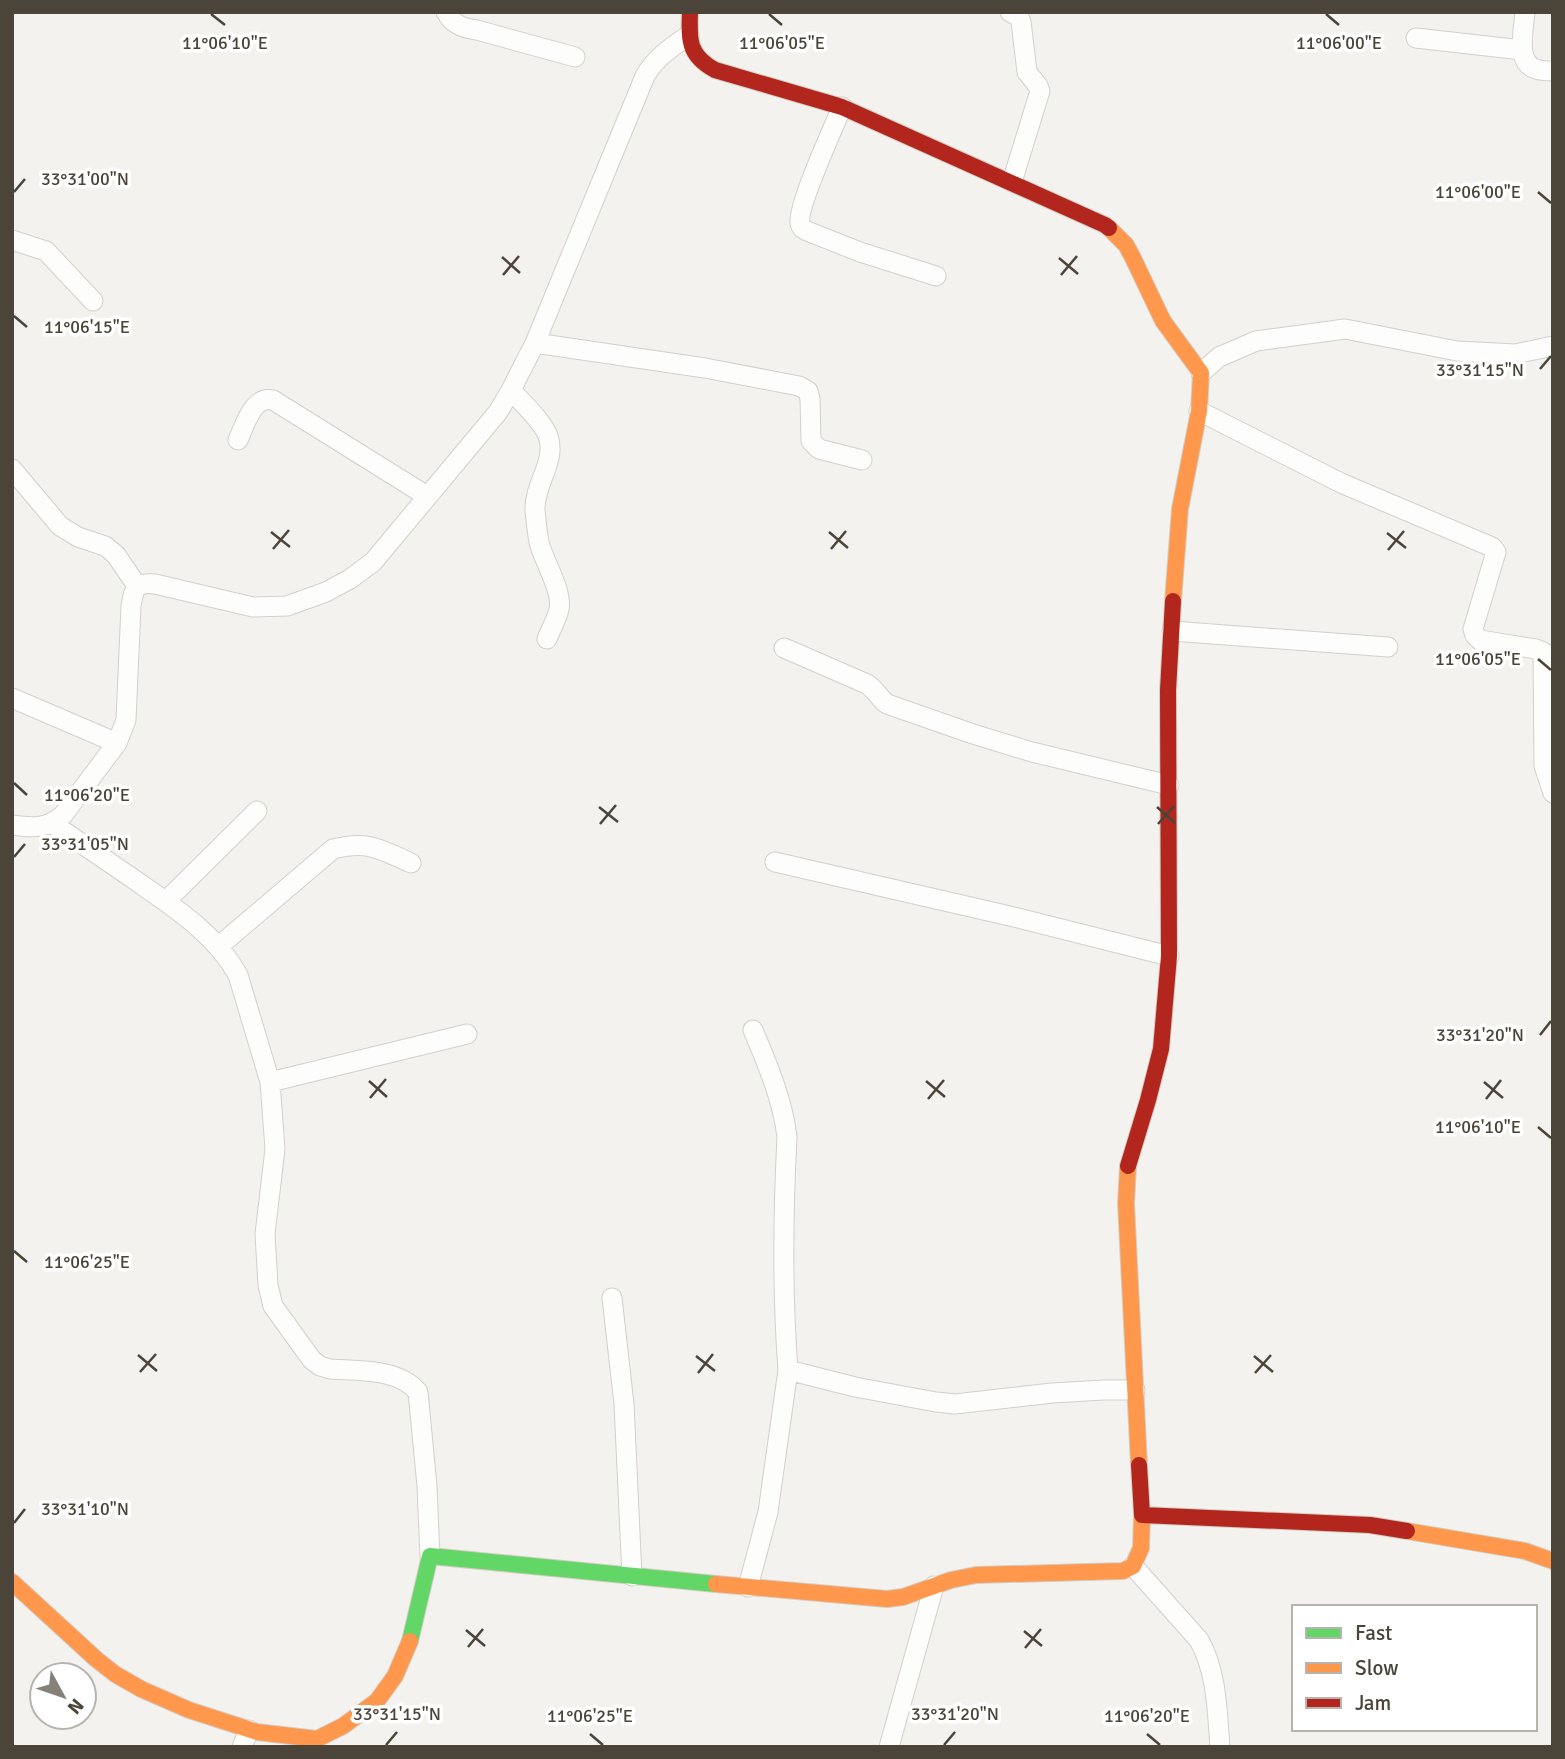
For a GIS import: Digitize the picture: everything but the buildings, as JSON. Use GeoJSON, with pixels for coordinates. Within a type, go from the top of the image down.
{"type":"FeatureCollection","features":[{"type":"Feature","properties":{"kind":"street"},"geometry":{"type":"LineString","coordinates":[[446,12],[456,25],[464,28],[575,57]]}},
{"type":"Feature","properties":{"kind":"street"},"geometry":{"type":"LineString","coordinates":[[430,1556],[887,1599],[903,1597],[951,1580],[976,1575],[1122,1571],[1133,1566],[1141,1548],[1142,1515],[1126,1203],[1128,1166],[1161,1049],[1169,956],[1168,690],[1180,509],[1199,411],[1202,373],[1159,315],[1131,252],[1119,236],[1105,225],[842,107],[715,70],[703,64],[694,55],[689,35],[690,12]]}},
{"type":"Feature","properties":{"kind":"street"},"geometry":{"type":"LineString","coordinates":[[1010,12],[1019,17],[1021,22],[1027,72],[1040,91],[1012,182]]}},
{"type":"Feature","properties":{"kind":"street"},"geometry":{"type":"LineString","coordinates":[[1525,12],[1522,50],[1525,62],[1534,69],[1553,71]]}},
{"type":"Feature","properties":{"kind":"street"},"geometry":{"type":"LineString","coordinates":[[12,825],[53,824],[63,815],[117,743],[126,720],[131,606],[137,586],[155,584],[253,607],[287,606],[326,592],[373,562],[498,412],[535,343],[645,76],[660,55],[689,35]]}},
{"type":"Feature","properties":{"kind":"street"},"geometry":{"type":"LineString","coordinates":[[1416,38],[1522,50]]}},
{"type":"Feature","properties":{"kind":"street"},"geometry":{"type":"LineString","coordinates":[[842,107],[800,216],[802,228],[860,252],[936,276]]}},
{"type":"Feature","properties":{"kind":"street"},"geometry":{"type":"LineString","coordinates":[[12,240],[46,251],[93,301]]}},
{"type":"Feature","properties":{"kind":"street"},"geometry":{"type":"LineString","coordinates":[[1202,373],[1219,357],[1256,341],[1345,329],[1457,351],[1515,354],[1553,346]]}},
{"type":"Feature","properties":{"kind":"street"},"geometry":{"type":"LineString","coordinates":[[535,343],[705,368],[799,386],[808,391],[811,441],[814,446],[862,460]]}},
{"type":"Feature","properties":{"kind":"street"},"geometry":{"type":"LineString","coordinates":[[511,390],[543,427],[549,439],[550,451],[535,505],[539,543],[556,585],[560,606],[547,639]]}},
{"type":"Feature","properties":{"kind":"street"},"geometry":{"type":"LineString","coordinates":[[238,440],[253,410],[261,400],[267,398],[427,496]]}},
{"type":"Feature","properties":{"kind":"street"},"geometry":{"type":"LineString","coordinates":[[1199,411],[1341,482],[1492,547],[1496,552],[1474,629],[1475,635],[1480,640],[1543,652],[1544,766],[1553,793]]}},
{"type":"Feature","properties":{"kind":"street"},"geometry":{"type":"LineString","coordinates":[[12,469],[61,526],[78,537],[105,546],[116,555],[137,586]]}},
{"type":"Feature","properties":{"kind":"street"},"geometry":{"type":"LineString","coordinates":[[1172,631],[1388,647]]}},
{"type":"Feature","properties":{"kind":"street"},"geometry":{"type":"LineString","coordinates":[[784,648],[867,684],[875,689],[887,704],[1032,752],[1169,785]]}},
{"type":"Feature","properties":{"kind":"street"},"geometry":{"type":"LineString","coordinates":[[12,698],[117,743]]}},
{"type":"Feature","properties":{"kind":"street"},"geometry":{"type":"LineString","coordinates":[[166,901],[257,811]]}},
{"type":"Feature","properties":{"kind":"street"},"geometry":{"type":"LineString","coordinates":[[12,1582],[96,1659],[141,1689],[246,1738],[257,1732],[317,1739],[343,1726],[377,1701],[395,1676],[412,1637],[430,1556],[427,1486],[418,1392],[392,1376],[320,1366],[312,1360],[273,1306],[268,1285],[265,1234],[275,1149],[271,1082],[238,975],[219,946],[194,923],[53,824]]}},
{"type":"Feature","properties":{"kind":"street"},"geometry":{"type":"LineString","coordinates":[[219,946],[333,849],[349,845],[370,845],[411,863]]}},
{"type":"Feature","properties":{"kind":"street"},"geometry":{"type":"LineString","coordinates":[[775,862],[1169,956]]}},
{"type":"Feature","properties":{"kind":"street"},"geometry":{"type":"LineString","coordinates":[[748,1587],[768,1512],[788,1370],[783,1206],[786,1125],[768,1064],[753,1030]]}},
{"type":"Feature","properties":{"kind":"street"},"geometry":{"type":"LineString","coordinates":[[271,1082],[467,1034]]}},
{"type":"Feature","properties":{"kind":"street"},"geometry":{"type":"LineString","coordinates":[[612,1298],[624,1404],[632,1576]]}},
{"type":"Feature","properties":{"kind":"street"},"geometry":{"type":"LineString","coordinates":[[788,1370],[855,1387],[955,1404],[1052,1393],[1135,1390]]}},
{"type":"Feature","properties":{"kind":"street"},"geometry":{"type":"LineString","coordinates":[[1142,1515],[1370,1525],[1525,1551],[1553,1561]]}},
{"type":"Feature","properties":{"kind":"street"},"geometry":{"type":"LineString","coordinates":[[1133,1566],[1199,1640],[1206,1653],[1213,1676],[1220,1747]]}},
{"type":"Feature","properties":{"kind":"street"},"geometry":{"type":"LineString","coordinates":[[889,1747],[934,1586]]}},
{"type":"Feature","properties":{"kind":"traffic: fast"},"geometry":{"type":"LineString","coordinates":[[410,1641],[430,1556],[716,1584]]}},
{"type":"Feature","properties":{"kind":"traffic: slow"},"geometry":{"type":"LineString","coordinates":[[1109,228],[1126,245],[1163,321],[1201,373],[1199,411],[1180,509],[1173,601]]}},
{"type":"Feature","properties":{"kind":"traffic: slow"},"geometry":{"type":"LineString","coordinates":[[1128,1166],[1126,1203],[1139,1465]]}},
{"type":"Feature","properties":{"kind":"traffic: slow"},"geometry":{"type":"LineString","coordinates":[[716,1584],[887,1599],[903,1597],[951,1580],[976,1575],[1123,1571],[1133,1566],[1141,1548],[1142,1515]]}},
{"type":"Feature","properties":{"kind":"traffic: slow"},"geometry":{"type":"LineString","coordinates":[[1407,1531],[1525,1551],[1553,1561]]}},
{"type":"Feature","properties":{"kind":"traffic: slow"},"geometry":{"type":"LineString","coordinates":[[12,1582],[115,1674],[141,1689],[189,1710],[257,1732],[317,1739],[343,1726],[377,1701],[395,1676],[410,1641]]}},
{"type":"Feature","properties":{"kind":"traffic: jam"},"geometry":{"type":"LineString","coordinates":[[690,12],[692,46],[700,59],[715,70],[842,107],[1109,228]]}},
{"type":"Feature","properties":{"kind":"traffic: jam"},"geometry":{"type":"LineString","coordinates":[[1128,1166],[1161,1049],[1169,956],[1168,690],[1173,601]]}},
{"type":"Feature","properties":{"kind":"traffic: jam"},"geometry":{"type":"LineString","coordinates":[[1139,1465],[1142,1515],[1370,1525],[1407,1531]]}}]}
